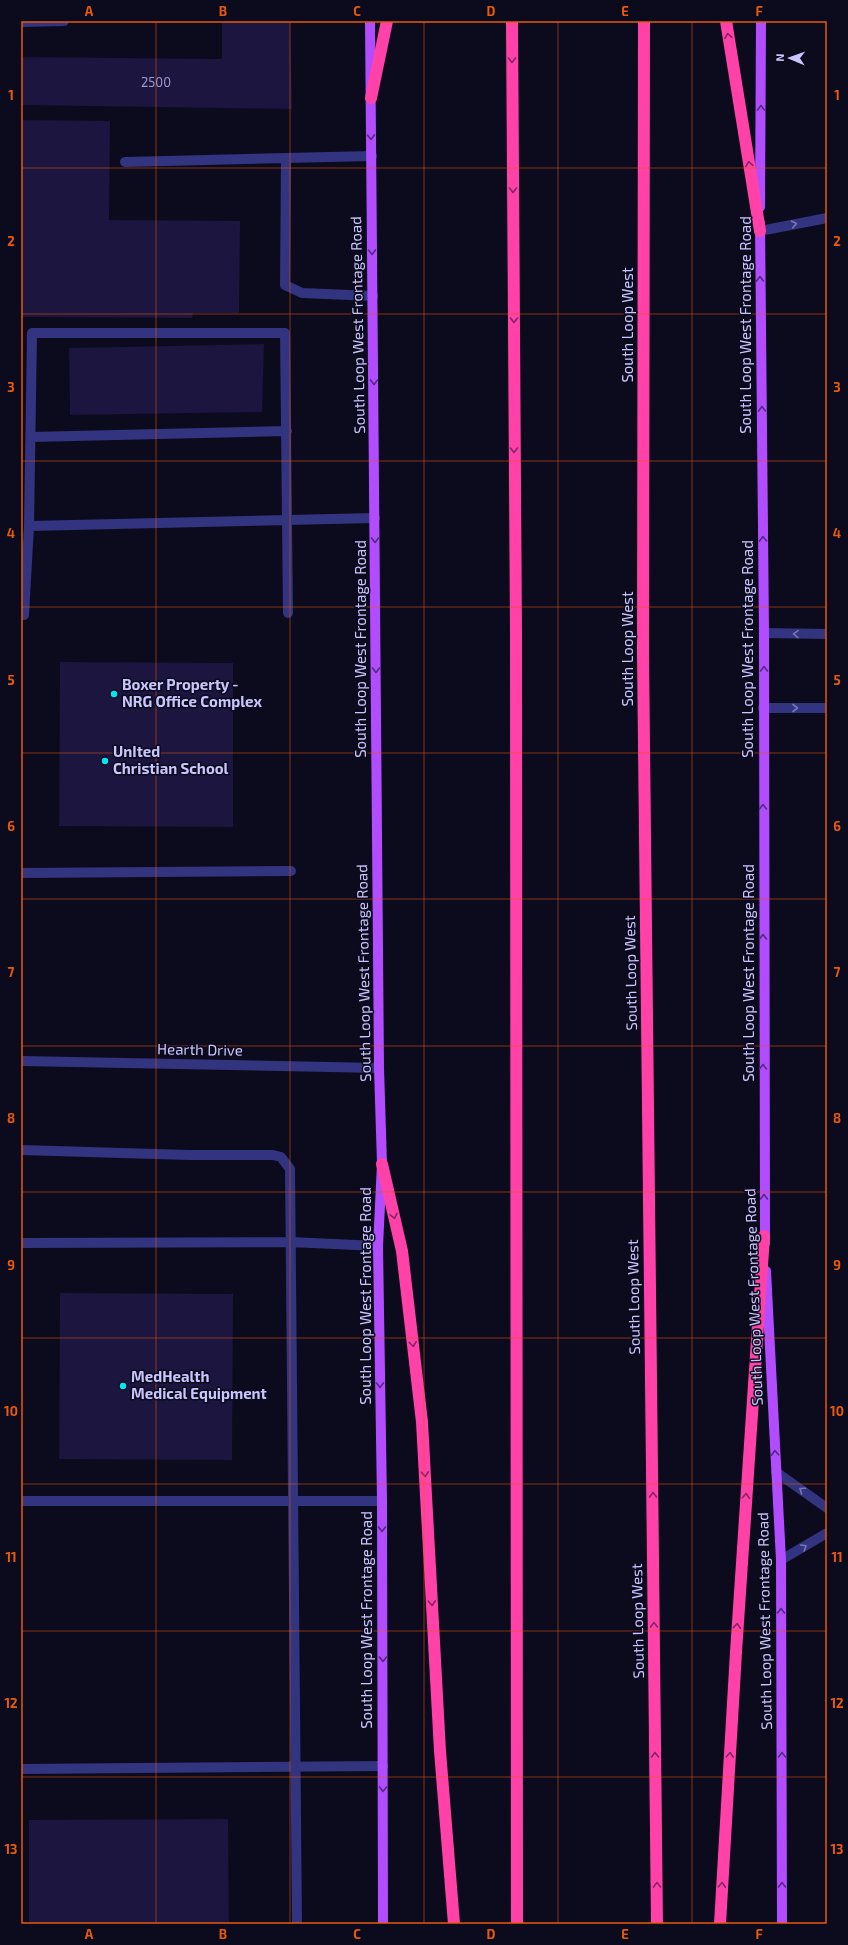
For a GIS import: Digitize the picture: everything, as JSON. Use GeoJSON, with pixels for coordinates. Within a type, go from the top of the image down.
{"type":"FeatureCollection","features":[{"type":"Feature","properties":{"kind":"highway"},"geometry":{"type":"LineString","coordinates":[[371,98],[387,21]]}},
{"type":"Feature","properties":{"kind":"highway"},"geometry":{"type":"LineString","coordinates":[[512,21],[516,626],[517,1924]]}},
{"type":"Feature","properties":{"kind":"highway","name":"South Loop West"},"geometry":{"type":"LineString","coordinates":[[644,21],[643,654],[657,1924]]}},
{"type":"Feature","properties":{"kind":"highway"},"geometry":{"type":"LineString","coordinates":[[726,21],[760,231]]}},
{"type":"Feature","properties":{"kind":"highway"},"geometry":{"type":"LineString","coordinates":[[382,1164],[402,1251],[422,1422],[440,1751],[454,1924]]}},
{"type":"Feature","properties":{"kind":"highway"},"geometry":{"type":"LineString","coordinates":[[720,1924],[736,1644],[764,1236]]}},
{"type":"Feature","properties":{"kind":"main road","name":"South Loop West Frontage Road"},"geometry":{"type":"LineString","coordinates":[[370,21],[379,1068],[382,1164],[378,1246],[382,1501],[384,1924]]}},
{"type":"Feature","properties":{"kind":"main road","name":"South Loop West Frontage Road"},"geometry":{"type":"LineString","coordinates":[[761,21],[760,231],[764,633],[764,1236],[781,1560],[782,1924]]}},
{"type":"Feature","properties":{"kind":"street"},"geometry":{"type":"LineString","coordinates":[[21,22],[64,21]]}},
{"type":"Feature","properties":{"kind":"street"},"geometry":{"type":"LineString","coordinates":[[125,162],[372,156]]}},
{"type":"Feature","properties":{"kind":"street"},"geometry":{"type":"LineString","coordinates":[[286,158],[285,285],[302,293],[373,296]]}},
{"type":"Feature","properties":{"kind":"street"},"geometry":{"type":"LineString","coordinates":[[760,231],[827,218]]}},
{"type":"Feature","properties":{"kind":"street"},"geometry":{"type":"LineString","coordinates":[[24,614],[29,526],[32,334],[285,333],[288,613]]}},
{"type":"Feature","properties":{"kind":"street"},"geometry":{"type":"LineString","coordinates":[[31,438],[287,430]]}},
{"type":"Feature","properties":{"kind":"street"},"geometry":{"type":"LineString","coordinates":[[29,526],[375,518]]}},
{"type":"Feature","properties":{"kind":"street"},"geometry":{"type":"LineString","coordinates":[[764,633],[827,634]]}},
{"type":"Feature","properties":{"kind":"street"},"geometry":{"type":"LineString","coordinates":[[764,708],[827,708]]}},
{"type":"Feature","properties":{"kind":"street"},"geometry":{"type":"LineString","coordinates":[[21,874],[291,871]]}},
{"type":"Feature","properties":{"kind":"street","name":"Hearth Drive"},"geometry":{"type":"LineString","coordinates":[[21,1061],[379,1068]]}},
{"type":"Feature","properties":{"kind":"street"},"geometry":{"type":"LineString","coordinates":[[21,1150],[189,1155],[273,1154],[281,1157],[290,1169],[297,1924]]}},
{"type":"Feature","properties":{"kind":"street"},"geometry":{"type":"LineString","coordinates":[[21,1243],[290,1242],[378,1246]]}},
{"type":"Feature","properties":{"kind":"street"},"geometry":{"type":"LineString","coordinates":[[776,1472],[827,1508]]}},
{"type":"Feature","properties":{"kind":"street"},"geometry":{"type":"LineString","coordinates":[[21,1501],[382,1501]]}},
{"type":"Feature","properties":{"kind":"street"},"geometry":{"type":"LineString","coordinates":[[781,1560],[827,1533]]}},
{"type":"Feature","properties":{"kind":"street"},"geometry":{"type":"LineString","coordinates":[[21,1769],[295,1765],[383,1766]]}},
{"type":"Feature","properties":{"kind":"building"},"geometry":{"type":"Polygon","coordinates":[[[222,21],[290,21],[292,109],[21,105],[21,57],[222,59],[222,21]]]}},
{"type":"Feature","properties":{"kind":"building"},"geometry":{"type":"Polygon","coordinates":[[[21,120],[110,121],[109,220],[240,221],[239,313],[193,313],[192,318],[21,317],[21,120]]]}},
{"type":"Feature","properties":{"kind":"building"},"geometry":{"type":"Polygon","coordinates":[[[264,344],[262,412],[70,415],[69,348],[264,344]]]}},
{"type":"Feature","properties":{"kind":"building"},"geometry":{"type":"Polygon","coordinates":[[[60,662],[233,663],[233,827],[59,826],[60,662]]]}},
{"type":"Feature","properties":{"kind":"building"},"geometry":{"type":"Polygon","coordinates":[[[60,1293],[233,1294],[232,1460],[59,1459],[60,1293]]]}},
{"type":"Feature","properties":{"kind":"building"},"geometry":{"type":"Polygon","coordinates":[[[228,1819],[229,1924],[29,1924],[29,1820],[228,1819]]]}},
{"type":"Feature","properties":{"kind":"place","name":"Boxer Property - NRG Office Complex"},"geometry":{"type":"Point","coordinates":[114,694]}},
{"type":"Feature","properties":{"kind":"place","name":"UnIted Christian School"},"geometry":{"type":"Point","coordinates":[105,761]}},
{"type":"Feature","properties":{"kind":"place","name":"MedHealth Medical Equipment"},"geometry":{"type":"Point","coordinates":[123,1386]}}]}
